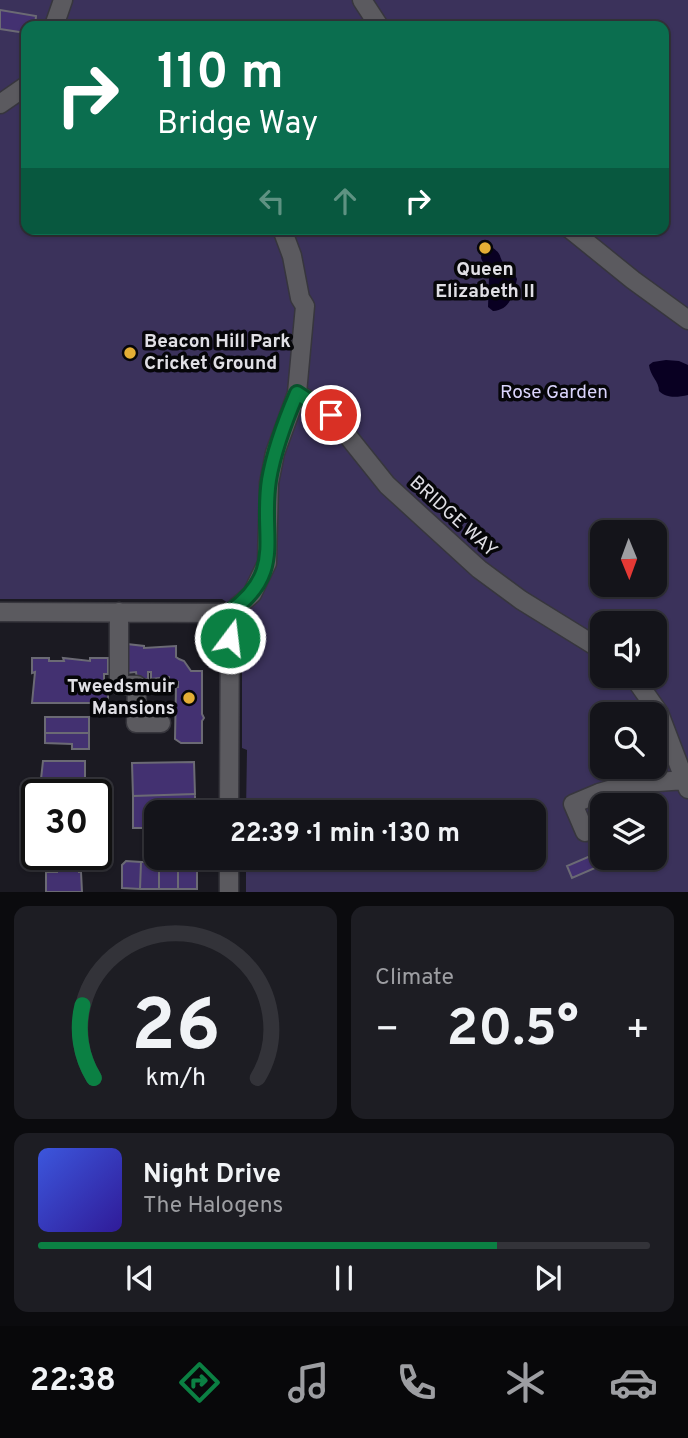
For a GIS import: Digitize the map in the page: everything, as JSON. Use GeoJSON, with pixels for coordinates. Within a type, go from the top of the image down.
{"type":"FeatureCollection","features":[{"type":"Feature","properties":{"kind":"street"},"geometry":{"type":"LineString","coordinates":[[56,21],[63,0]]}},
{"type":"Feature","properties":{"kind":"street"},"geometry":{"type":"LineString","coordinates":[[362,0],[376,21]]}},
{"type":"Feature","properties":{"kind":"street"},"geometry":{"type":"LineString","coordinates":[[0,104],[21,89]]}},
{"type":"Feature","properties":{"kind":"street"},"geometry":{"type":"LineString","coordinates":[[0,611],[230,612],[252,594],[267,562],[269,483],[275,453],[297,393],[306,306],[300,298],[292,256],[284,235]]}},
{"type":"Feature","properties":{"kind":"street"},"geometry":{"type":"LineString","coordinates":[[577,235],[688,320]]}},
{"type":"Feature","properties":{"kind":"street","name":"BRIDGE WAY"},"geometry":{"type":"LineString","coordinates":[[297,393],[331,415],[387,485],[438,535],[521,600],[590,643]]}},
{"type":"Feature","properties":{"kind":"street"},"geometry":{"type":"LineString","coordinates":[[120,612],[118,685],[137,685],[136,723],[161,723]]}},
{"type":"Feature","properties":{"kind":"street"},"geometry":{"type":"LineString","coordinates":[[229,800],[230,612]]}},
{"type":"Feature","properties":{"kind":"street"},"geometry":{"type":"LineString","coordinates":[[585,832],[573,804],[630,784],[686,784],[659,713],[641,688]]}},
{"type":"Feature","properties":{"kind":"street"},"geometry":{"type":"LineString","coordinates":[[229,870],[229,892]]}},
{"type":"Feature","properties":{"kind":"green space","name":"Rose Garden"},"geometry":{"type":"Polygon","coordinates":[[[0,0],[688,0],[688,892],[246,892],[246,870],[546,870],[546,800],[246,800],[247,750],[242,748],[242,612],[222,599],[0,599],[0,0]]]}},
{"type":"Feature","properties":{"kind":"shaded area"},"geometry":{"type":"Polygon","coordinates":[[[490,246],[499,253],[517,279],[513,295],[504,308],[493,311],[488,307],[489,277],[481,258],[482,250],[490,246]]]}},
{"type":"Feature","properties":{"kind":"shaded area"},"geometry":{"type":"Polygon","coordinates":[[[666,360],[688,365],[688,395],[669,396],[659,391],[649,365],[666,360]]]}},
{"type":"Feature","properties":{"kind":"building"},"geometry":{"type":"Polygon","coordinates":[[[0,10],[36,16],[36,21],[21,21],[21,32],[0,29],[0,10]]]}},
{"type":"Feature","properties":{"kind":"building","name":"Tweedsmuir Mansions"},"geometry":{"type":"Polygon","coordinates":[[[127,644],[144,648],[176,646],[176,657],[184,661],[191,671],[202,671],[202,743],[181,743],[175,739],[178,682],[169,682],[169,677],[151,679],[151,672],[148,672],[148,679],[137,679],[136,672],[127,673],[127,644]]]}},
{"type":"Feature","properties":{"kind":"building"},"geometry":{"type":"Polygon","coordinates":[[[32,658],[49,658],[49,661],[64,661],[63,658],[90,661],[90,658],[108,658],[104,689],[108,689],[108,703],[32,703],[35,672],[32,673],[32,658]]]}},
{"type":"Feature","properties":{"kind":"building"},"geometry":{"type":"Polygon","coordinates":[[[45,717],[89,717],[89,733],[45,733],[45,717]]]}},
{"type":"Feature","properties":{"kind":"building"},"geometry":{"type":"Polygon","coordinates":[[[45,733],[89,733],[89,749],[72,749],[72,744],[45,743],[45,733]]]}},
{"type":"Feature","properties":{"kind":"building"},"geometry":{"type":"Polygon","coordinates":[[[43,761],[85,761],[85,779],[41,779],[43,761]]]}},
{"type":"Feature","properties":{"kind":"building"},"geometry":{"type":"Polygon","coordinates":[[[194,762],[195,794],[133,796],[132,763],[194,762]]]}},
{"type":"Feature","properties":{"kind":"building"},"geometry":{"type":"Polygon","coordinates":[[[195,794],[195,800],[144,800],[144,828],[133,828],[133,796],[195,794]]]}},
{"type":"Feature","properties":{"kind":"building"},"geometry":{"type":"Polygon","coordinates":[[[590,856],[590,870],[572,878],[567,866],[590,856]]]}},
{"type":"Feature","properties":{"kind":"building"},"geometry":{"type":"Polygon","coordinates":[[[126,861],[141,862],[140,889],[122,888],[122,865],[126,861]]]}},
{"type":"Feature","properties":{"kind":"building"},"geometry":{"type":"Polygon","coordinates":[[[141,862],[144,862],[144,870],[159,870],[159,889],[140,889],[141,862]]]}},
{"type":"Feature","properties":{"kind":"building"},"geometry":{"type":"Polygon","coordinates":[[[79,870],[82,892],[46,892],[46,872],[79,870]]]}},
{"type":"Feature","properties":{"kind":"building"},"geometry":{"type":"Polygon","coordinates":[[[159,870],[178,870],[178,889],[159,889],[159,870]]]}},
{"type":"Feature","properties":{"kind":"building"},"geometry":{"type":"Polygon","coordinates":[[[178,870],[197,870],[197,889],[178,889],[178,870]]]}},
{"type":"Feature","properties":{"kind":"place","name":"Queen Elizabeth II"},"geometry":{"type":"Point","coordinates":[485,248]}},
{"type":"Feature","properties":{"kind":"place","name":"Beacon Hill Park Cricket Ground"},"geometry":{"type":"Point","coordinates":[130,353]}},
{"type":"Feature","properties":{"kind":"place","name":"Tweedsmuir Mansions"},"geometry":{"type":"Point","coordinates":[189,698]}},
{"type":"Feature","properties":{"kind":"route"},"geometry":{"type":"LineString","coordinates":[[230,638],[230,612],[252,594],[267,562],[269,483],[275,453],[297,393],[331,415]]}}]}
